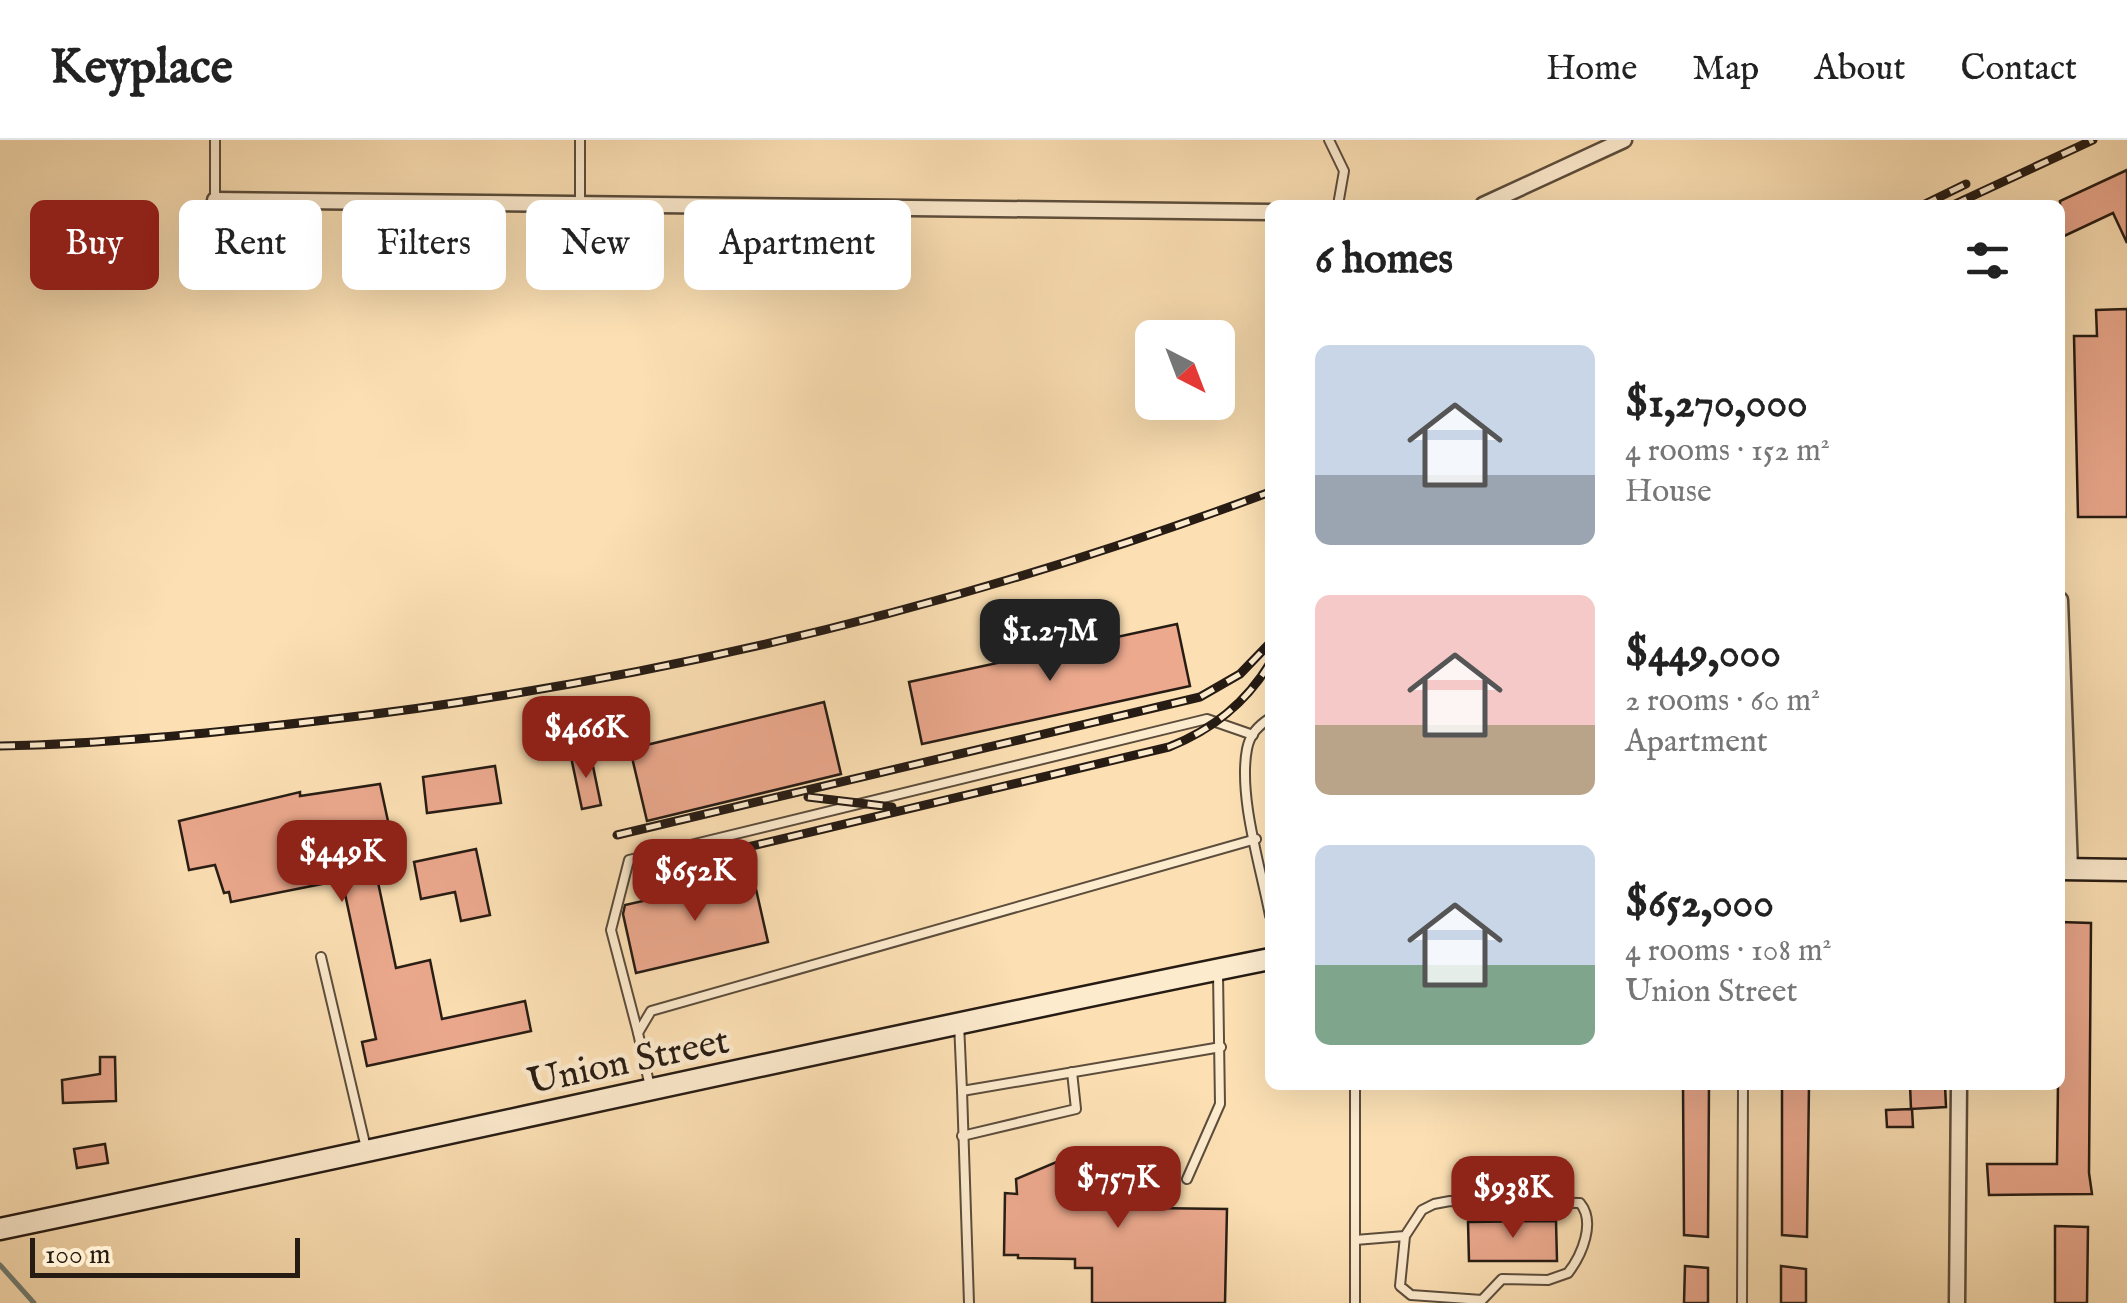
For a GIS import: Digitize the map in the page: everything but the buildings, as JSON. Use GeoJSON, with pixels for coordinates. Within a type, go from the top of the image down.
{"type":"FeatureCollection","features":[{"type":"Feature","properties":{"kind":"main road"},"geometry":{"type":"LineString","coordinates":[[2065,869],[2127,870]]}},
{"type":"Feature","properties":{"kind":"main road","name":"Union Street"},"geometry":{"type":"LineString","coordinates":[[0,1229],[1265,960]]}},
{"type":"Feature","properties":{"kind":"street"},"geometry":{"type":"LineString","coordinates":[[1494,200],[1624,140]]}},
{"type":"Feature","properties":{"kind":"street"},"geometry":{"type":"LineString","coordinates":[[322,202],[526,205]]}},
{"type":"Feature","properties":{"kind":"street"},"geometry":{"type":"LineString","coordinates":[[664,207],[1265,212]]}},
{"type":"Feature","properties":{"kind":"street"},"geometry":{"type":"LineString","coordinates":[[1958,1303],[1959,1090]]}},
{"type":"Feature","properties":{"kind":"lane"},"geometry":{"type":"LineString","coordinates":[[215,140],[215,200]]}},
{"type":"Feature","properties":{"kind":"lane"},"geometry":{"type":"LineString","coordinates":[[580,140],[580,200]]}},
{"type":"Feature","properties":{"kind":"lane"},"geometry":{"type":"LineString","coordinates":[[1330,140],[1344,172],[1339,200]]}},
{"type":"Feature","properties":{"kind":"lane"},"geometry":{"type":"LineString","coordinates":[[650,1091],[611,930],[629,860],[1207,719],[1252,735]]}},
{"type":"Feature","properties":{"kind":"lane"},"geometry":{"type":"LineString","coordinates":[[1265,721],[1256,727],[1247,748],[1247,794],[1265,888]]}},
{"type":"Feature","properties":{"kind":"lane"},"geometry":{"type":"LineString","coordinates":[[638,1033],[651,1011],[1256,839]]}},
{"type":"Feature","properties":{"kind":"lane"},"geometry":{"type":"LineString","coordinates":[[321,957],[367,1152]]}},
{"type":"Feature","properties":{"kind":"lane"},"geometry":{"type":"LineString","coordinates":[[1187,1180],[1220,1104],[1218,969]]}},
{"type":"Feature","properties":{"kind":"lane"},"geometry":{"type":"LineString","coordinates":[[960,1023],[968,1303]]}},
{"type":"Feature","properties":{"kind":"lane"},"geometry":{"type":"LineString","coordinates":[[962,1091],[1220,1047]]}},
{"type":"Feature","properties":{"kind":"lane"},"geometry":{"type":"LineString","coordinates":[[962,1136],[1076,1109],[1072,1072]]}},
{"type":"Feature","properties":{"kind":"lane"},"geometry":{"type":"LineString","coordinates":[[1355,1090],[1355,1303]]}},
{"type":"Feature","properties":{"kind":"lane"},"geometry":{"type":"LineString","coordinates":[[1742,1090],[1742,1303]]}},
{"type":"Feature","properties":{"kind":"lane"},"geometry":{"type":"LineString","coordinates":[[1450,1201],[1580,1203],[1586,1212],[1582,1250],[1568,1273],[1548,1280],[1502,1279],[1482,1300],[1411,1296],[1405,1292],[1400,1286],[1406,1236],[1422,1210],[1450,1201]]}},
{"type":"Feature","properties":{"kind":"lane"},"geometry":{"type":"LineString","coordinates":[[1355,1240],[1406,1236]]}},
{"type":"Feature","properties":{"kind":"waterway"},"geometry":{"type":"LineString","coordinates":[[0,1265],[34,1303]]}},
{"type":"Feature","properties":{"kind":"railway"},"geometry":{"type":"LineString","coordinates":[[1964,200],[2093,140]]}},
{"type":"Feature","properties":{"kind":"railway"},"geometry":{"type":"LineString","coordinates":[[1933,200],[1966,184]]}},
{"type":"Feature","properties":{"kind":"railway"},"geometry":{"type":"LineString","coordinates":[[0,746],[198,734],[317,721],[560,686],[681,663],[800,636],[1037,571],[1265,494]]}},
{"type":"Feature","properties":{"kind":"railway"},"geometry":{"type":"LineString","coordinates":[[617,835],[1200,697],[1240,674],[1265,648]]}},
{"type":"Feature","properties":{"kind":"railway"},"geometry":{"type":"LineString","coordinates":[[642,872],[1169,747],[1227,714],[1265,670]]}},
{"type":"Feature","properties":{"kind":"railway"},"geometry":{"type":"LineString","coordinates":[[808,797],[892,807]]}}]}
